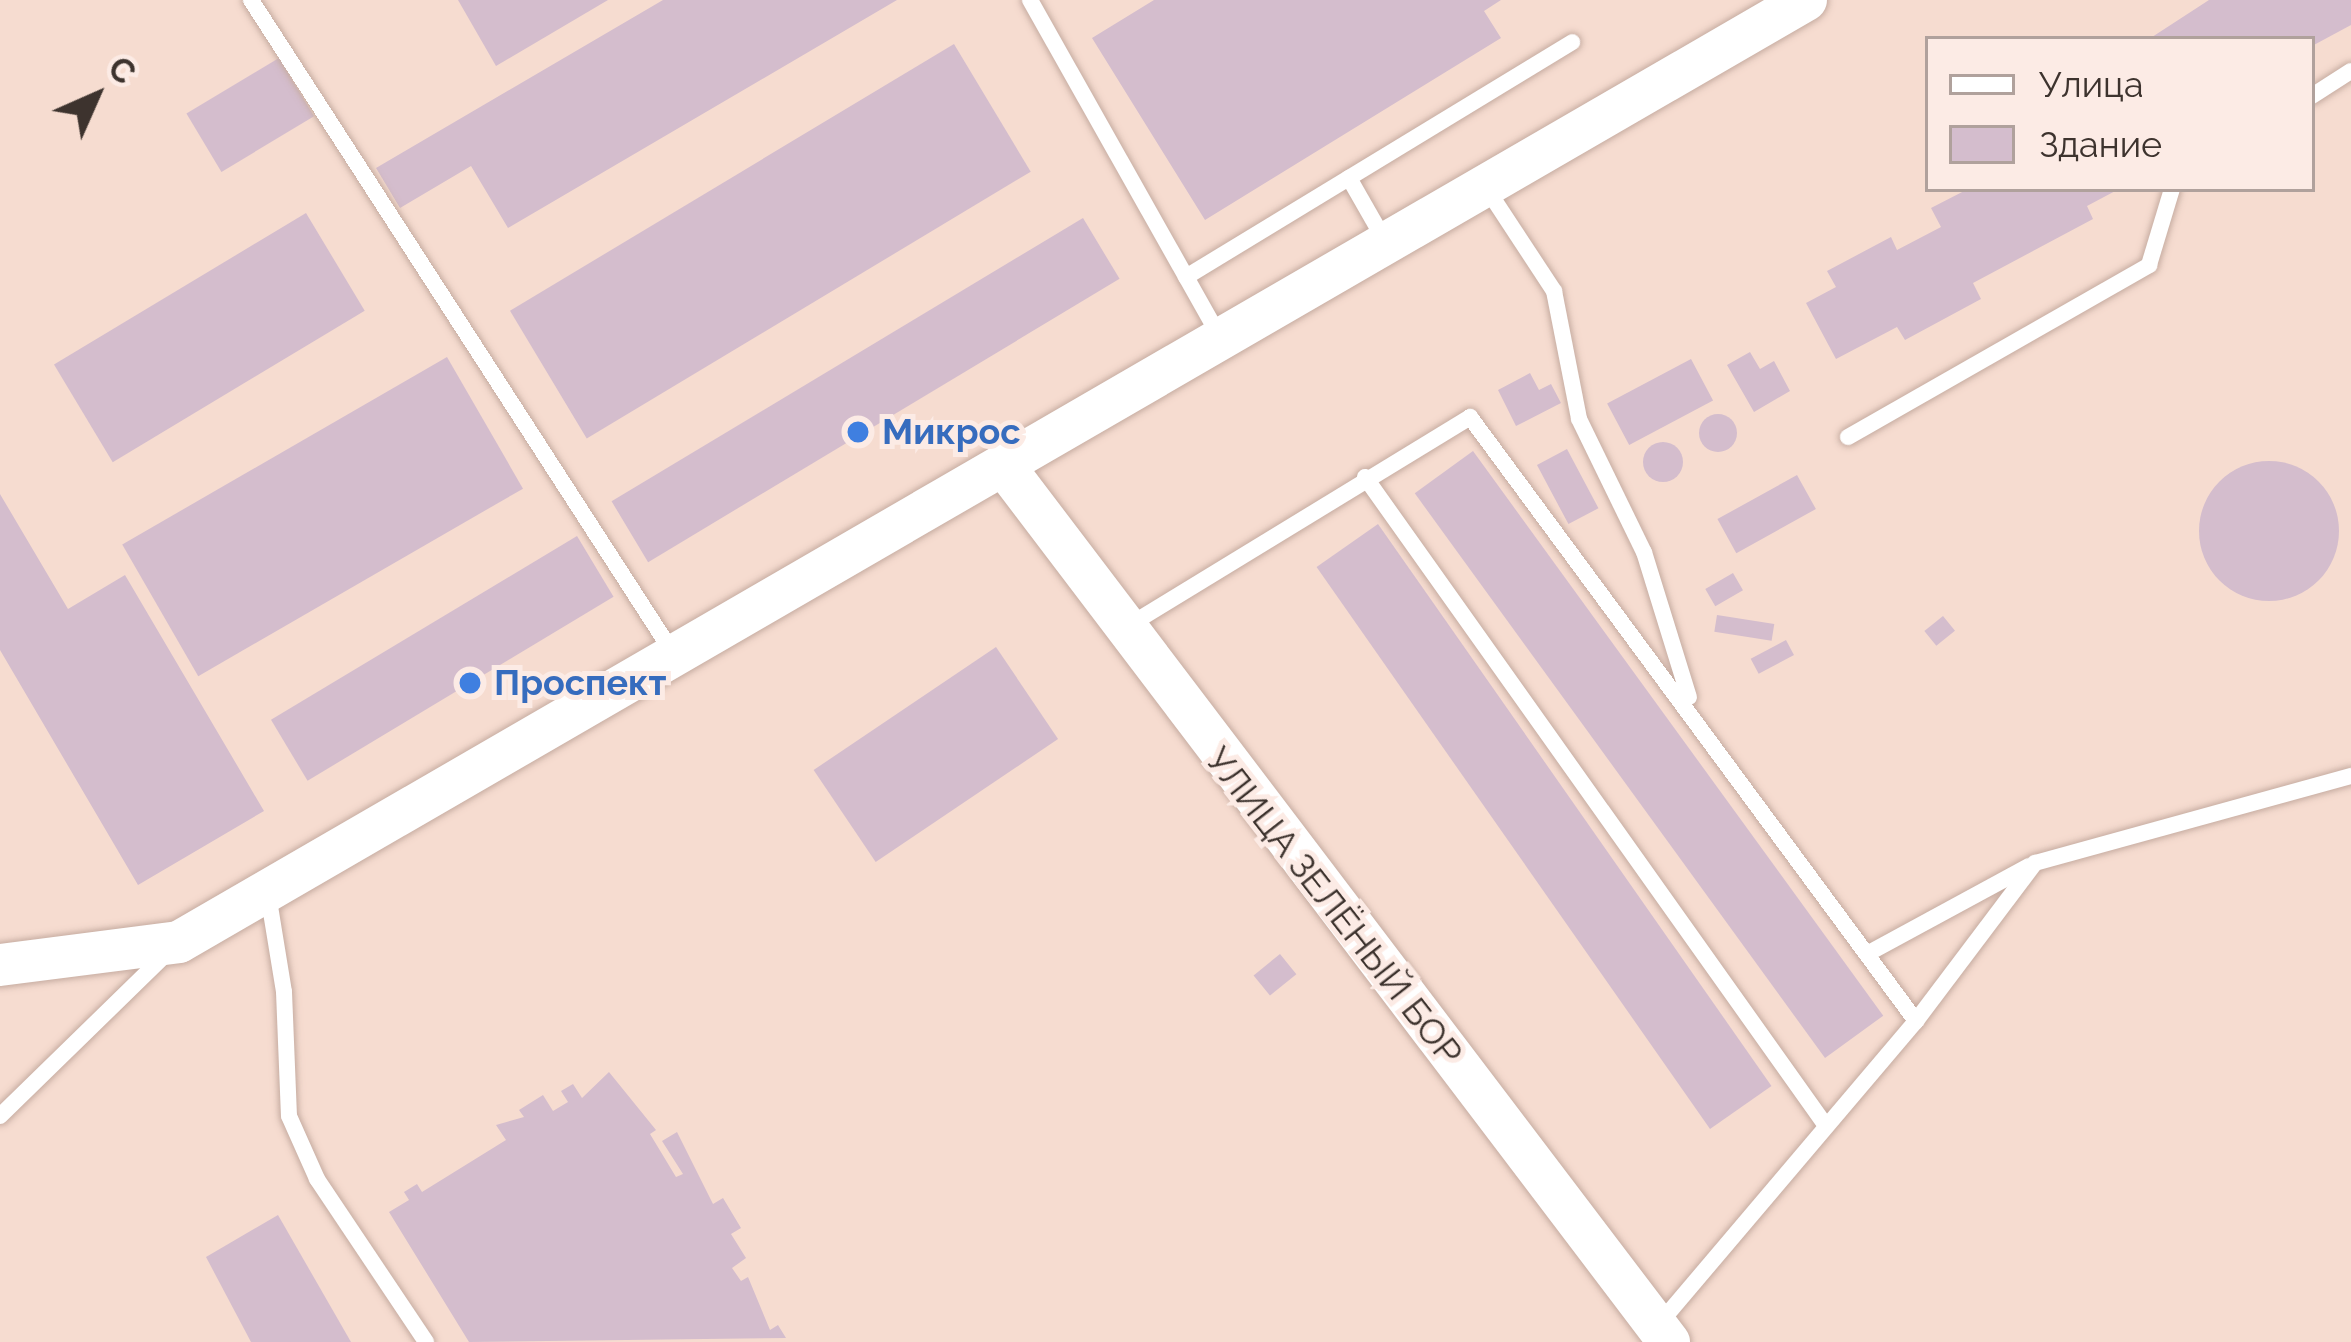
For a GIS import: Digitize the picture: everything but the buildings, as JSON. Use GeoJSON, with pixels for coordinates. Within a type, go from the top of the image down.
{"type":"FeatureCollection","features":[{"type":"Feature","properties":{"kind":"street"},"geometry":{"type":"LineString","coordinates":[[0,965],[178,942],[1004,466],[1482,181],[1806,0]]}},
{"type":"Feature","properties":{"kind":"street","name":"УЛИЦА ЗЕЛЁНЫЙ БОР"},"geometry":{"type":"LineString","coordinates":[[1004,466],[1122,630],[1663,1334]]}},
{"type":"Feature","properties":{"kind":"lane"},"geometry":{"type":"LineString","coordinates":[[251,0],[674,654]]}},
{"type":"Feature","properties":{"kind":"lane"},"geometry":{"type":"LineString","coordinates":[[1030,0],[1220,336]]}},
{"type":"Feature","properties":{"kind":"lane"},"geometry":{"type":"LineString","coordinates":[[1186,277],[1572,41]]}},
{"type":"Feature","properties":{"kind":"lane"},"geometry":{"type":"LineString","coordinates":[[2315,95],[2351,70]]}},
{"type":"Feature","properties":{"kind":"lane"},"geometry":{"type":"LineString","coordinates":[[1349,178],[1384,239]]}},
{"type":"Feature","properties":{"kind":"lane"},"geometry":{"type":"LineString","coordinates":[[1482,181],[1554,291],[1579,419],[1645,552],[1693,709]]}},
{"type":"Feature","properties":{"kind":"lane"},"geometry":{"type":"LineString","coordinates":[[1847,437],[2149,265],[2171,192]]}},
{"type":"Feature","properties":{"kind":"lane"},"geometry":{"type":"LineString","coordinates":[[1122,630],[1365,477],[1470,417],[1693,709],[1916,1022]]}},
{"type":"Feature","properties":{"kind":"lane"},"geometry":{"type":"LineString","coordinates":[[1365,477],[1825,1123]]}},
{"type":"Feature","properties":{"kind":"lane"},"geometry":{"type":"LineString","coordinates":[[1867,954],[2035,862],[2351,776]]}},
{"type":"Feature","properties":{"kind":"lane"},"geometry":{"type":"LineString","coordinates":[[1663,1334],[1825,1123],[1916,1022],[2035,862]]}},
{"type":"Feature","properties":{"kind":"lane"},"geometry":{"type":"LineString","coordinates":[[268,893],[284,992],[289,1116],[317,1179],[426,1342]]}},
{"type":"Feature","properties":{"kind":"lane"},"geometry":{"type":"LineString","coordinates":[[0,1117],[178,942]]}},
{"type":"Feature","properties":{"kind":"place","name":"Микрос"},"geometry":{"type":"Point","coordinates":[858,432]}},
{"type":"Feature","properties":{"kind":"place","name":"Проспект"},"geometry":{"type":"Point","coordinates":[470,683]}}]}
